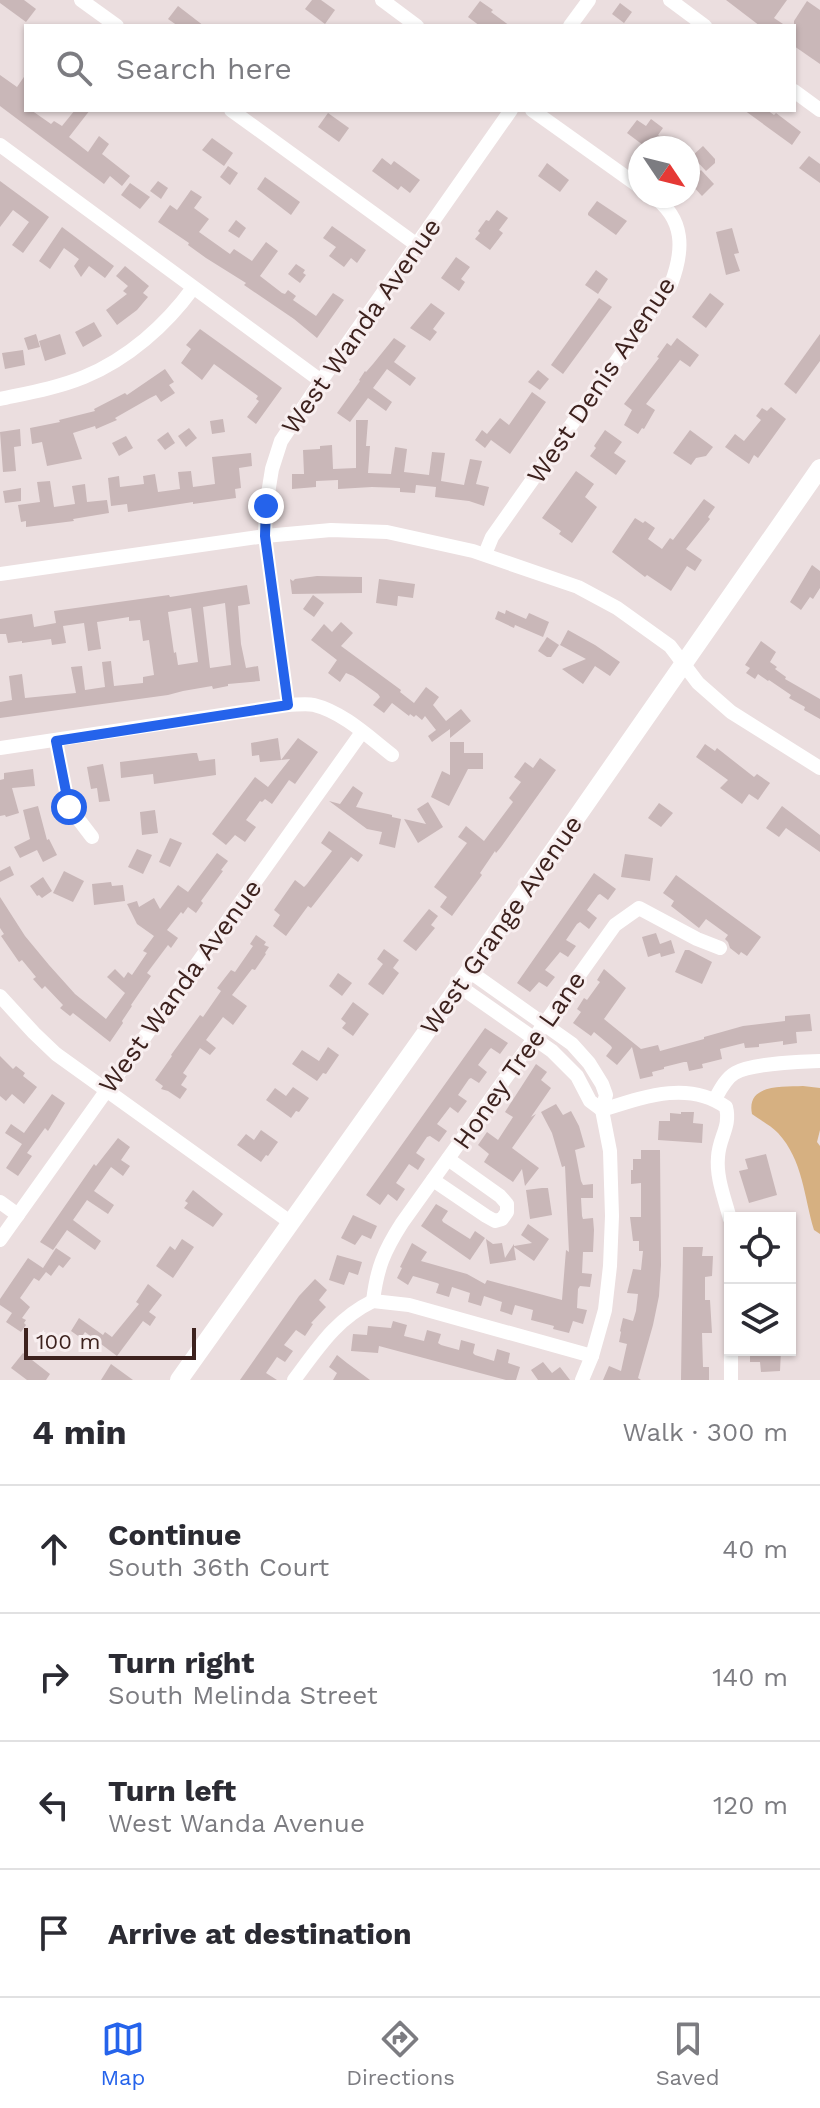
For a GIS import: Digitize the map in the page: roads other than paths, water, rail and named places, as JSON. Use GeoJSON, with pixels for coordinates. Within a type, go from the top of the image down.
{"type":"FeatureCollection","features":[{"type":"Feature","properties":{"kind":"street"},"geometry":{"type":"LineString","coordinates":[[81,0],[114,24]]}},
{"type":"Feature","properties":{"kind":"street"},"geometry":{"type":"LineString","coordinates":[[382,0],[414,24]]}},
{"type":"Feature","properties":{"kind":"street"},"geometry":{"type":"LineString","coordinates":[[571,24],[589,0]]}},
{"type":"Feature","properties":{"kind":"street"},"geometry":{"type":"LineString","coordinates":[[670,0],[702,24]]}},
{"type":"Feature","properties":{"kind":"street"},"geometry":{"type":"LineString","coordinates":[[796,92],[820,110]]}},
{"type":"Feature","properties":{"kind":"street"},"geometry":{"type":"LineString","coordinates":[[234,112],[417,245]]}},
{"type":"Feature","properties":{"kind":"street","name":"West Wanda Avenue"},"geometry":{"type":"LineString","coordinates":[[288,705],[265,536],[272,469],[281,441],[510,112]]}},
{"type":"Feature","properties":{"kind":"street"},"geometry":{"type":"LineString","coordinates":[[535,112],[628,178]]}},
{"type":"Feature","properties":{"kind":"street"},"geometry":{"type":"LineString","coordinates":[[0,145],[321,381]]}},
{"type":"Feature","properties":{"kind":"street","name":"West Denis Avenue"},"geometry":{"type":"LineString","coordinates":[[485,554],[492,537],[671,284],[679,262],[680,233],[665,208]]}},
{"type":"Feature","properties":{"kind":"street"},"geometry":{"type":"LineString","coordinates":[[0,399],[85,377],[122,357],[158,329],[193,288]]}},
{"type":"Feature","properties":{"kind":"street","name":"West Grange Avenue"},"geometry":{"type":"LineString","coordinates":[[179,1380],[464,979],[820,468]]}},
{"type":"Feature","properties":{"kind":"street"},"geometry":{"type":"LineString","coordinates":[[0,574],[265,536],[331,530],[387,532],[485,554],[578,587],[617,608],[670,646],[698,683],[731,712],[820,768]]}},
{"type":"Feature","properties":{"kind":"street"},"geometry":{"type":"LineString","coordinates":[[0,748],[288,705],[312,705],[327,710],[392,755]]}},
{"type":"Feature","properties":{"kind":"street","name":"West Wanda Avenue"},"geometry":{"type":"LineString","coordinates":[[0,1240],[362,732]]}},
{"type":"Feature","properties":{"kind":"street"},"geometry":{"type":"LineString","coordinates":[[56,741],[69,807],[92,837]]}},
{"type":"Feature","properties":{"kind":"street","name":"Honey Tree Lane"},"geometry":{"type":"LineString","coordinates":[[373,1301],[376,1274],[388,1246],[615,925],[639,908],[720,948]]}},
{"type":"Feature","properties":{"kind":"street"},"geometry":{"type":"LineString","coordinates":[[464,979],[544,1023],[572,1044],[589,1063],[606,1095],[602,1110],[610,1151],[610,1266],[605,1310],[582,1380]]}},
{"type":"Feature","properties":{"kind":"street"},"geometry":{"type":"LineString","coordinates":[[464,979],[566,1063],[590,1101],[602,1110]]}},
{"type":"Feature","properties":{"kind":"street"},"geometry":{"type":"LineString","coordinates":[[0,996],[56,1054],[290,1222]]}},
{"type":"Feature","properties":{"kind":"street"},"geometry":{"type":"LineString","coordinates":[[715,1099],[735,1073],[768,1064],[820,1061]]}},
{"type":"Feature","properties":{"kind":"street"},"geometry":{"type":"LineString","coordinates":[[602,1110],[673,1092],[698,1093],[726,1107],[729,1119],[718,1156],[718,1177],[728,1212]]}},
{"type":"Feature","properties":{"kind":"street"},"geometry":{"type":"LineString","coordinates":[[433,1180],[495,1221],[502,1219],[507,1212],[507,1204],[500,1196],[448,1159]]}},
{"type":"Feature","properties":{"kind":"street"},"geometry":{"type":"LineString","coordinates":[[0,1202],[18,1215]]}},
{"type":"Feature","properties":{"kind":"street"},"geometry":{"type":"LineString","coordinates":[[295,1380],[334,1327],[373,1301],[409,1305],[592,1356]]}},
{"type":"Feature","properties":{"kind":"street"},"geometry":{"type":"LineString","coordinates":[[731,1356],[731,1380]]}}]}
